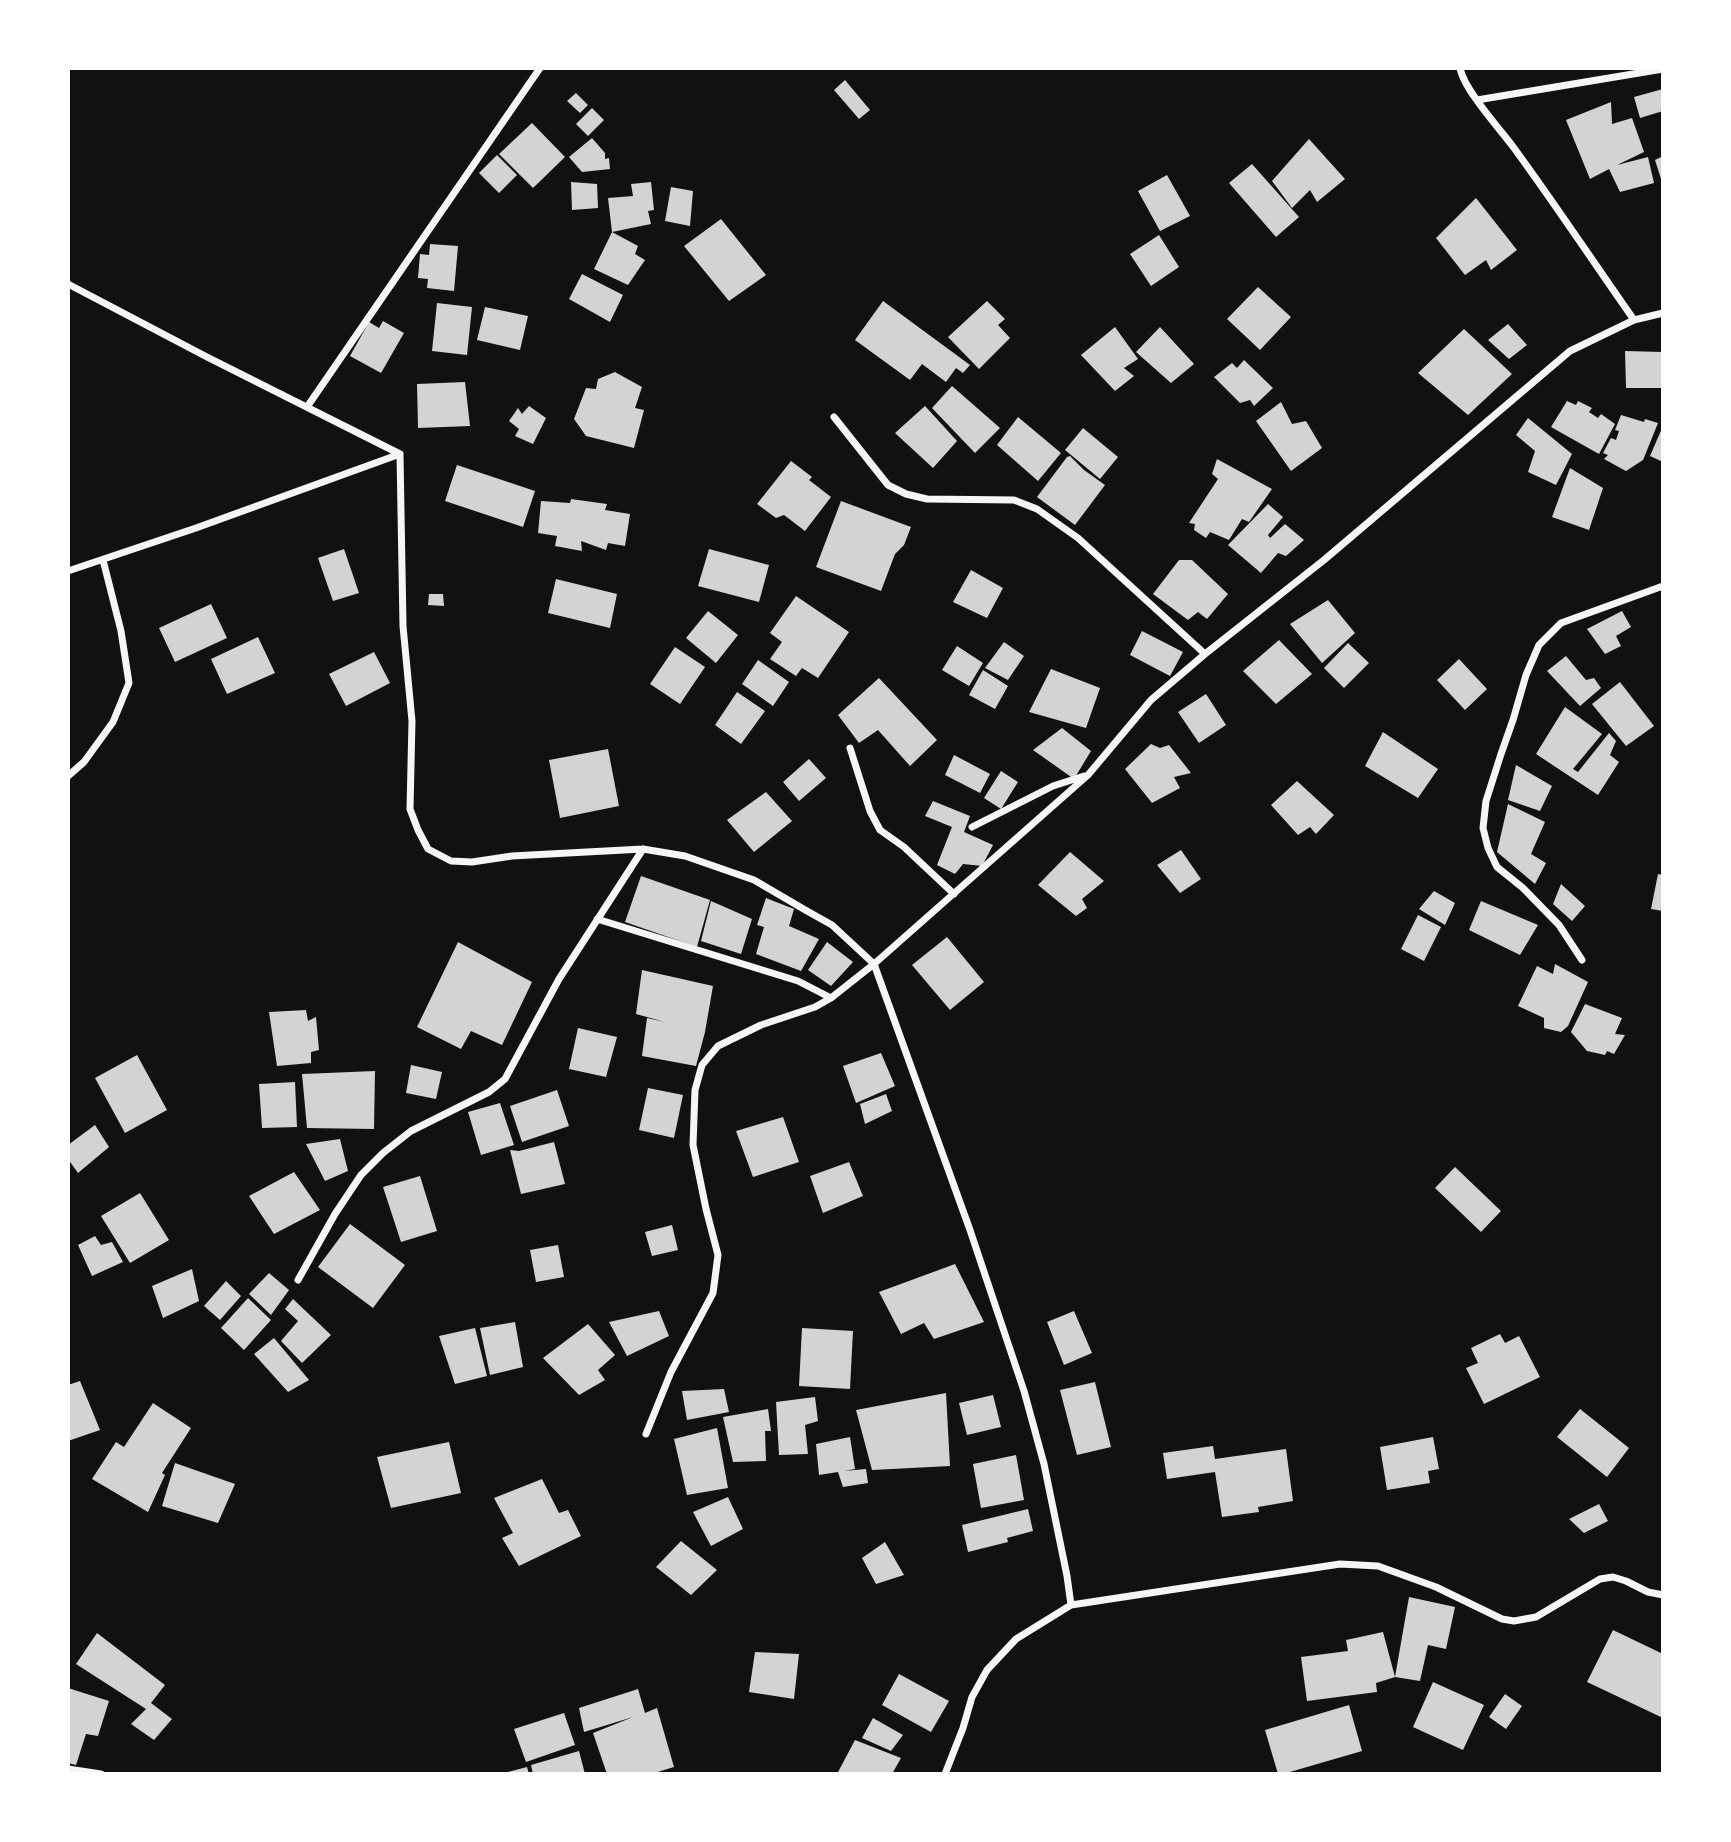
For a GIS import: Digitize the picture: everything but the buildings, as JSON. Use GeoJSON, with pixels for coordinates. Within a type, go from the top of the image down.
{"type":"FeatureCollection","features":[{"type":"Feature","properties":{"kind":"street"},"geometry":{"type":"LineString","coordinates":[[307,407],[540,68]]}},
{"type":"Feature","properties":{"kind":"street"},"geometry":{"type":"LineString","coordinates":[[1460,68],[1477,100],[1514,148],[1634,320]]}},
{"type":"Feature","properties":{"kind":"street"},"geometry":{"type":"LineString","coordinates":[[1477,100],[1663,69]]}},
{"type":"Feature","properties":{"kind":"street"},"geometry":{"type":"LineString","coordinates":[[68,284],[400,454]]}},
{"type":"Feature","properties":{"kind":"street"},"geometry":{"type":"LineString","coordinates":[[646,1434],[671,1372],[713,1293],[718,1255],[693,1145],[695,1090],[702,1065],[718,1045],[761,1025],[815,1007],[831,998],[874,964],[1088,775],[1151,700],[1324,560],[1570,351],[1634,320],[1663,313]]}},
{"type":"Feature","properties":{"kind":"street"},"geometry":{"type":"LineString","coordinates":[[834,417],[888,485],[906,494],[937,500],[1014,500],[1037,509],[1078,538],[1205,654]]}},
{"type":"Feature","properties":{"kind":"street"},"geometry":{"type":"LineString","coordinates":[[68,571],[400,454]]}},
{"type":"Feature","properties":{"kind":"street"},"geometry":{"type":"LineString","coordinates":[[400,454],[402,626],[412,721],[410,809],[428,849],[451,860],[472,862],[512,856],[643,849],[685,856],[754,880],[832,925],[874,964],[970,1230],[1024,1391],[1044,1464],[1071,1605]]}},
{"type":"Feature","properties":{"kind":"street"},"geometry":{"type":"LineString","coordinates":[[68,776],[83,762],[113,722],[129,683],[121,631],[103,559]]}},
{"type":"Feature","properties":{"kind":"street"},"geometry":{"type":"LineString","coordinates":[[1582,960],[1559,925],[1523,888],[1497,867],[1483,828],[1486,801],[1500,754],[1514,720],[1526,675],[1539,645],[1561,622],[1663,586]]}},
{"type":"Feature","properties":{"kind":"street"},"geometry":{"type":"LineString","coordinates":[[850,748],[870,811],[880,830],[904,847],[954,894]]}},
{"type":"Feature","properties":{"kind":"street"},"geometry":{"type":"LineString","coordinates":[[972,827],[1053,786],[1088,775]]}},
{"type":"Feature","properties":{"kind":"street"},"geometry":{"type":"LineString","coordinates":[[298,1280],[335,1214],[361,1175],[383,1153],[411,1131],[489,1091],[505,1079],[559,979],[643,849]]}},
{"type":"Feature","properties":{"kind":"street"},"geometry":{"type":"LineString","coordinates":[[597,919],[798,981],[831,998]]}},
{"type":"Feature","properties":{"kind":"street"},"geometry":{"type":"LineString","coordinates":[[945,1774],[972,1697],[987,1670],[1016,1639],[1071,1605],[1340,1564],[1378,1566],[1437,1587],[1502,1619],[1514,1621],[1536,1617],[1600,1579],[1613,1577],[1648,1592],[1663,1595]]}},
{"type":"Feature","properties":{"kind":"street"},"geometry":{"type":"LineString","coordinates":[[68,1769],[101,1774]]}}]}
